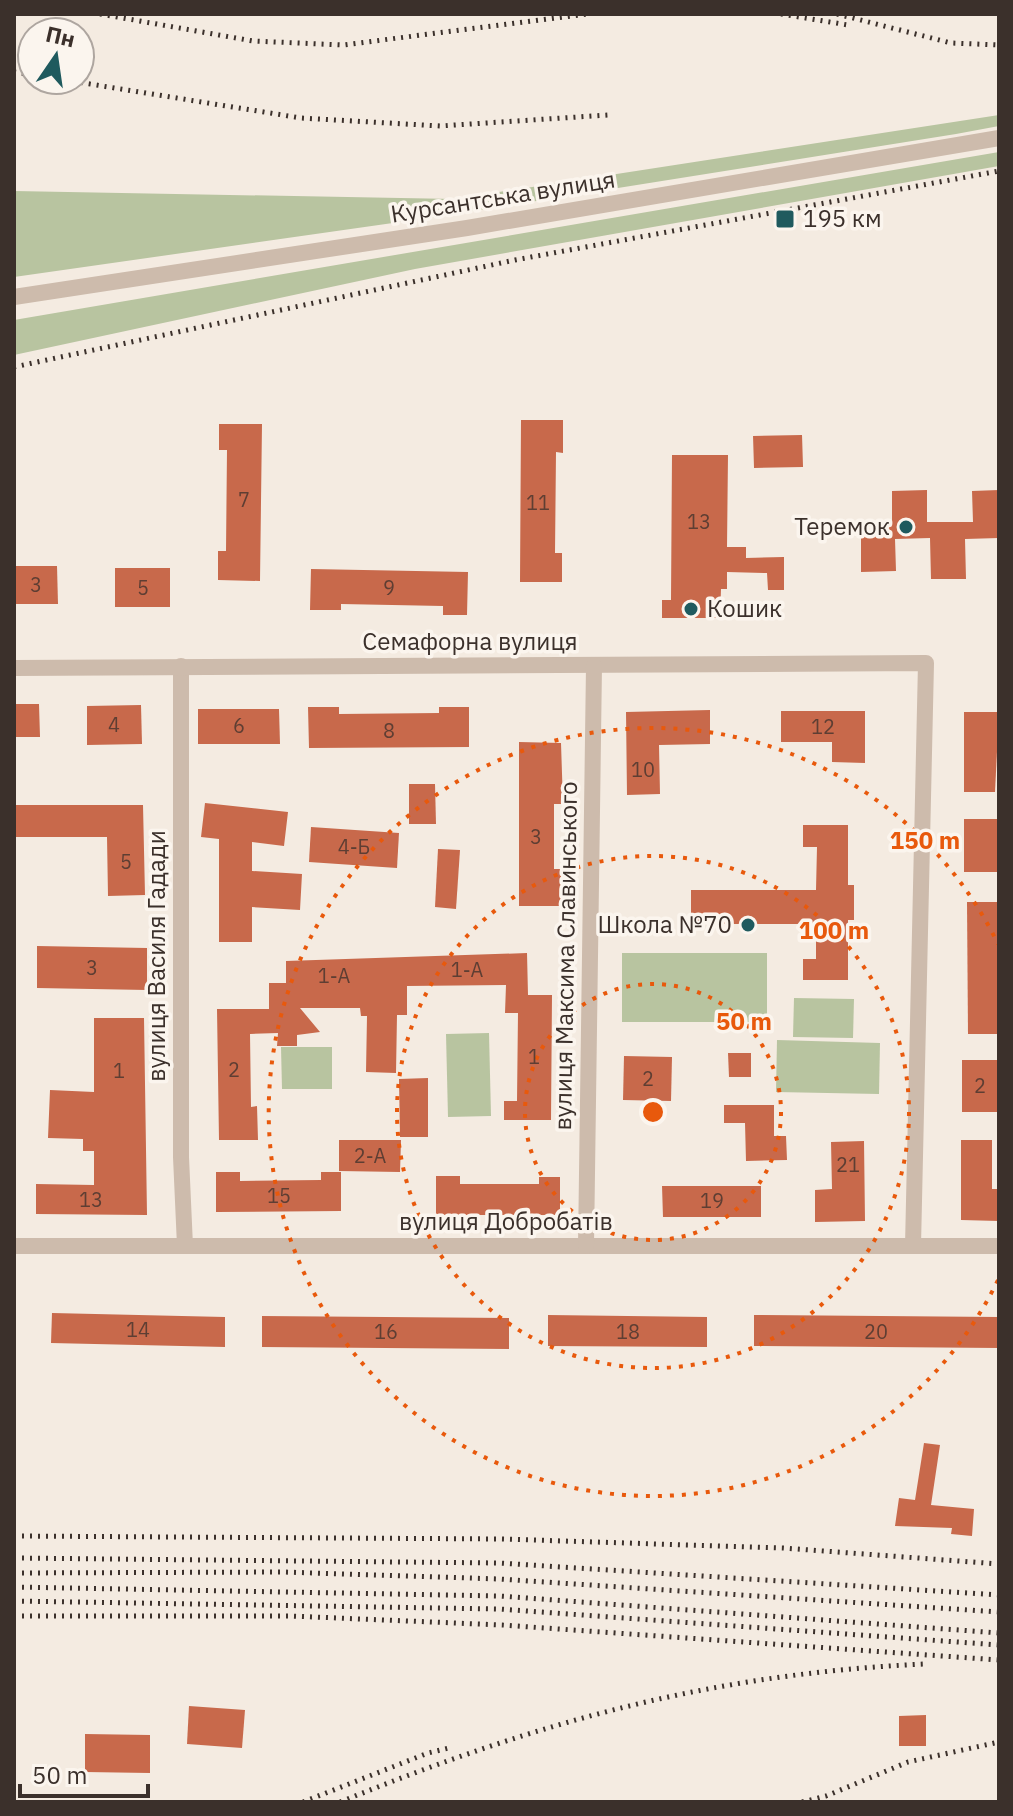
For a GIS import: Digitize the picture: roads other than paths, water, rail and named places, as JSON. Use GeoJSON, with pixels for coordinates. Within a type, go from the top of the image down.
{"type":"FeatureCollection","features":[{"type":"Feature","properties":{"kind":"street","name":"Курсантська вулиця"},"geometry":{"type":"LineString","coordinates":[[14,297],[467,228],[999,138]]}},
{"type":"Feature","properties":{"kind":"street","name":"Семафорна вулиця"},"geometry":{"type":"LineString","coordinates":[[14,668],[926,663],[913,1246]]}},
{"type":"Feature","properties":{"kind":"street","name":"вулиця Василя Гадади"},"geometry":{"type":"LineString","coordinates":[[181,666],[181,1157],[185,1246]]}},
{"type":"Feature","properties":{"kind":"street","name":"вулиця Максима Славинського"},"geometry":{"type":"LineString","coordinates":[[586,1246],[594,666]]}},
{"type":"Feature","properties":{"kind":"street","name":"вулиця Добробатів"},"geometry":{"type":"LineString","coordinates":[[14,1246],[999,1246]]}},
{"type":"Feature","properties":{"kind":"railway"},"geometry":{"type":"LineString","coordinates":[[100,14],[253,41],[343,45],[587,14]]}},
{"type":"Feature","properties":{"kind":"railway"},"geometry":{"type":"LineString","coordinates":[[781,14],[848,25]]}},
{"type":"Feature","properties":{"kind":"railway"},"geometry":{"type":"LineString","coordinates":[[837,14],[951,43],[999,45]]}},
{"type":"Feature","properties":{"kind":"railway"},"geometry":{"type":"LineString","coordinates":[[96,85],[301,118],[440,126],[608,115]]}},
{"type":"Feature","properties":{"kind":"railway"},"geometry":{"type":"LineString","coordinates":[[14,367],[515,260],[999,171]]}},
{"type":"Feature","properties":{"kind":"railway"},"geometry":{"type":"LineString","coordinates":[[14,1536],[501,1539],[783,1548],[999,1564]]}},
{"type":"Feature","properties":{"kind":"railway"},"geometry":{"type":"LineString","coordinates":[[14,1558],[499,1563],[999,1595]]}},
{"type":"Feature","properties":{"kind":"railway"},"geometry":{"type":"LineString","coordinates":[[14,1573],[283,1572],[499,1579],[999,1612]]}},
{"type":"Feature","properties":{"kind":"railway"},"geometry":{"type":"LineString","coordinates":[[14,1587],[500,1596],[999,1633]]}},
{"type":"Feature","properties":{"kind":"railway"},"geometry":{"type":"LineString","coordinates":[[14,1601],[499,1609],[999,1645]]}},
{"type":"Feature","properties":{"kind":"railway"},"geometry":{"type":"LineString","coordinates":[[14,1616],[290,1616],[502,1625],[999,1660]]}},
{"type":"Feature","properties":{"kind":"railway"},"geometry":{"type":"LineString","coordinates":[[340,1802],[485,1748],[626,1707],[770,1679],[924,1664]]}},
{"type":"Feature","properties":{"kind":"railway"},"geometry":{"type":"LineString","coordinates":[[802,1802],[826,1796],[908,1762],[999,1742]]}},
{"type":"Feature","properties":{"kind":"railway"},"geometry":{"type":"LineString","coordinates":[[303,1802],[428,1753],[453,1747]]}},
{"type":"Feature","properties":{"kind":"place","name":"195 км"},"geometry":{"type":"Point","coordinates":[785,219]}},
{"type":"Feature","properties":{"kind":"place","name":"Теремок"},"geometry":{"type":"Point","coordinates":[906,527]}},
{"type":"Feature","properties":{"kind":"place","name":"Кошик"},"geometry":{"type":"Point","coordinates":[691,609]}},
{"type":"Feature","properties":{"kind":"place","name":"Школа №70"},"geometry":{"type":"Point","coordinates":[748,925]}}]}
